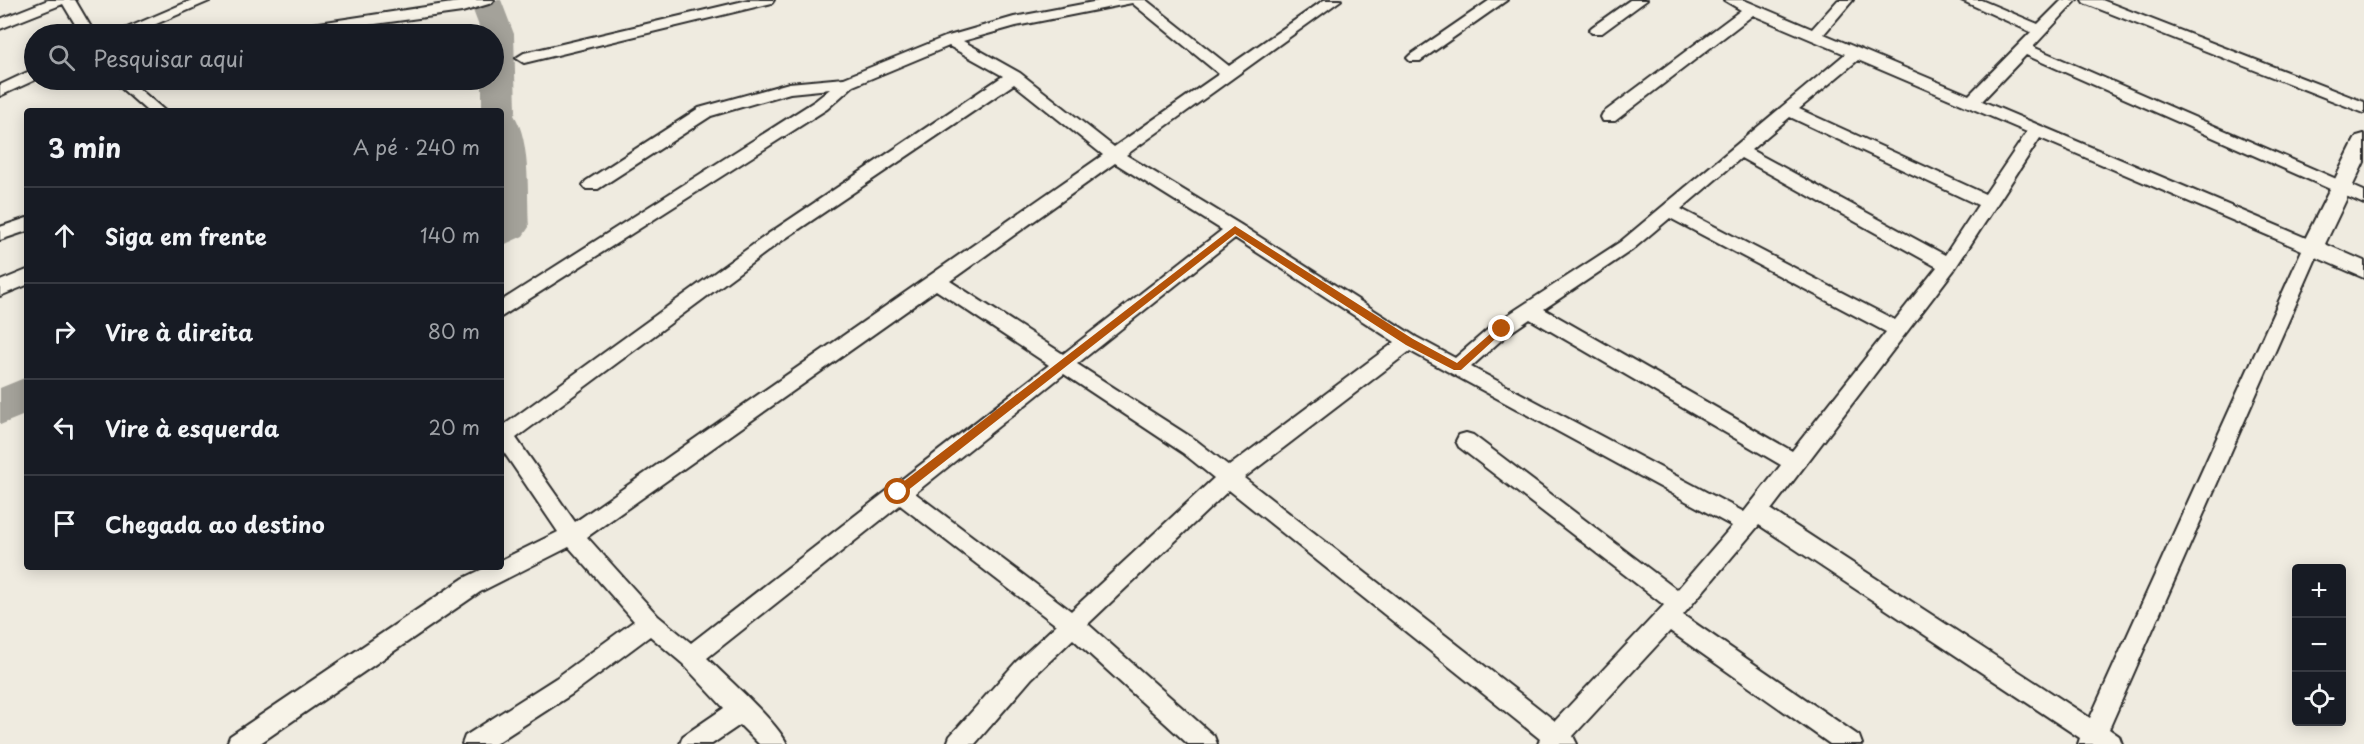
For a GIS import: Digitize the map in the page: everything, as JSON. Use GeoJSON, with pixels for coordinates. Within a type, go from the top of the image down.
{"type":"FeatureCollection","features":[{"type":"Feature","properties":{"kind":"street"},"geometry":{"type":"LineString","coordinates":[[0,24],[61,0]]}},
{"type":"Feature","properties":{"kind":"street"},"geometry":{"type":"LineString","coordinates":[[68,0],[82,24]]}},
{"type":"Feature","properties":{"kind":"street"},"geometry":{"type":"LineString","coordinates":[[146,24],[205,0]]}},
{"type":"Feature","properties":{"kind":"street"},"geometry":{"type":"LineString","coordinates":[[337,24],[462,8],[487,0]]}},
{"type":"Feature","properties":{"kind":"street"},"geometry":{"type":"LineString","coordinates":[[524,57],[767,0]]}},
{"type":"Feature","properties":{"kind":"street"},"geometry":{"type":"LineString","coordinates":[[504,308],[820,105],[847,83],[950,40],[1014,22],[1127,0]]}},
{"type":"Feature","properties":{"kind":"street"},"geometry":{"type":"LineString","coordinates":[[1137,0],[1230,75]]}},
{"type":"Feature","properties":{"kind":"street"},"geometry":{"type":"LineString","coordinates":[[504,569],[572,535],[629,498],[1334,0]]}},
{"type":"Feature","properties":{"kind":"street"},"geometry":{"type":"LineString","coordinates":[[1415,58],[1500,0]]}},
{"type":"Feature","properties":{"kind":"street"},"geometry":{"type":"LineString","coordinates":[[1597,30],[1640,0]]}},
{"type":"Feature","properties":{"kind":"street"},"geometry":{"type":"LineString","coordinates":[[1731,0],[1973,100],[2364,270]]}},
{"type":"Feature","properties":{"kind":"street"},"geometry":{"type":"LineString","coordinates":[[1815,35],[1846,0]]}},
{"type":"Feature","properties":{"kind":"street"},"geometry":{"type":"LineString","coordinates":[[1968,0],[2042,31]]}},
{"type":"Feature","properties":{"kind":"street"},"geometry":{"type":"LineString","coordinates":[[1973,100],[2070,0]]}},
{"type":"Feature","properties":{"kind":"street"},"geometry":{"type":"LineString","coordinates":[[2089,0],[2364,108]]}},
{"type":"Feature","properties":{"kind":"street"},"geometry":{"type":"LineString","coordinates":[[1609,117],[1751,9]]}},
{"type":"Feature","properties":{"kind":"street"},"geometry":{"type":"LineString","coordinates":[[950,40],[1014,76],[1114,156],[1235,229],[1409,342],[1752,518],[1867,587],[2098,741],[2312,247],[2364,141]]}},
{"type":"Feature","properties":{"kind":"street"},"geometry":{"type":"LineString","coordinates":[[2024,49],[2364,198]]}},
{"type":"Feature","properties":{"kind":"street"},"geometry":{"type":"LineString","coordinates":[[1457,368],[1502,329],[1626,246],[1856,53]]}},
{"type":"Feature","properties":{"kind":"street"},"geometry":{"type":"LineString","coordinates":[[504,433],[774,238],[1014,76]]}},
{"type":"Feature","properties":{"kind":"street"},"geometry":{"type":"LineString","coordinates":[[0,91],[24,79]]}},
{"type":"Feature","properties":{"kind":"street"},"geometry":{"type":"LineString","coordinates":[[592,186],[705,112],[789,88],[847,83]]}},
{"type":"Feature","properties":{"kind":"street"},"geometry":{"type":"LineString","coordinates":[[135,90],[154,108]]}},
{"type":"Feature","properties":{"kind":"street"},"geometry":{"type":"LineString","coordinates":[[1788,110],[1989,203]]}},
{"type":"Feature","properties":{"kind":"street"},"geometry":{"type":"LineString","coordinates":[[936,280],[1190,447],[1557,742],[1752,518],[1948,265],[2037,129]]}},
{"type":"Feature","properties":{"kind":"street"},"geometry":{"type":"LineString","coordinates":[[1741,151],[1948,265]]}},
{"type":"Feature","properties":{"kind":"street"},"geometry":{"type":"LineString","coordinates":[[1669,210],[1899,330]]}},
{"type":"Feature","properties":{"kind":"street"},"geometry":{"type":"LineString","coordinates":[[0,234],[24,225]]}},
{"type":"Feature","properties":{"kind":"street"},"geometry":{"type":"LineString","coordinates":[[691,657],[1235,229]]}},
{"type":"Feature","properties":{"kind":"street"},"geometry":{"type":"LineString","coordinates":[[0,289],[24,278]]}},
{"type":"Feature","properties":{"kind":"street"},"geometry":{"type":"LineString","coordinates":[[1530,310],[1794,462]]}},
{"type":"Feature","properties":{"kind":"street"},"geometry":{"type":"LineString","coordinates":[[958,744],[1024,670],[1228,478],[1409,342]]}},
{"type":"Feature","properties":{"kind":"street"},"geometry":{"type":"LineString","coordinates":[[504,435],[572,535],[650,623],[691,657],[775,744]]}},
{"type":"Feature","properties":{"kind":"street"},"geometry":{"type":"LineString","coordinates":[[1466,441],[1673,610],[1850,744]]}},
{"type":"Feature","properties":{"kind":"street"},"geometry":{"type":"LineString","coordinates":[[898,492],[1073,624],[1205,744]]}},
{"type":"Feature","properties":{"kind":"street"},"geometry":{"type":"LineString","coordinates":[[239,744],[472,585],[502,570]]}},
{"type":"Feature","properties":{"kind":"street"},"geometry":{"type":"LineString","coordinates":[[474,744],[564,686],[650,623]]}},
{"type":"Feature","properties":{"kind":"street"},"geometry":{"type":"LineString","coordinates":[[692,744],[742,709]]}},
{"type":"Feature","properties":{"kind":"waterway"},"geometry":{"type":"LineString","coordinates":[[485,0],[494,24]]}},
{"type":"Feature","properties":{"kind":"waterway"},"geometry":{"type":"LineString","coordinates":[[499,90],[499,108]]}},
{"type":"Feature","properties":{"kind":"waterway"},"geometry":{"type":"LineString","coordinates":[[504,138],[507,153],[510,227],[504,231]]}},
{"type":"Feature","properties":{"kind":"waterway"},"geometry":{"type":"LineString","coordinates":[[0,408],[24,396]]}},
{"type":"Feature","properties":{"kind":"route"},"geometry":{"type":"LineString","coordinates":[[898,492],[1235,229],[1409,342],[1457,368],[1502,329]]}}]}
